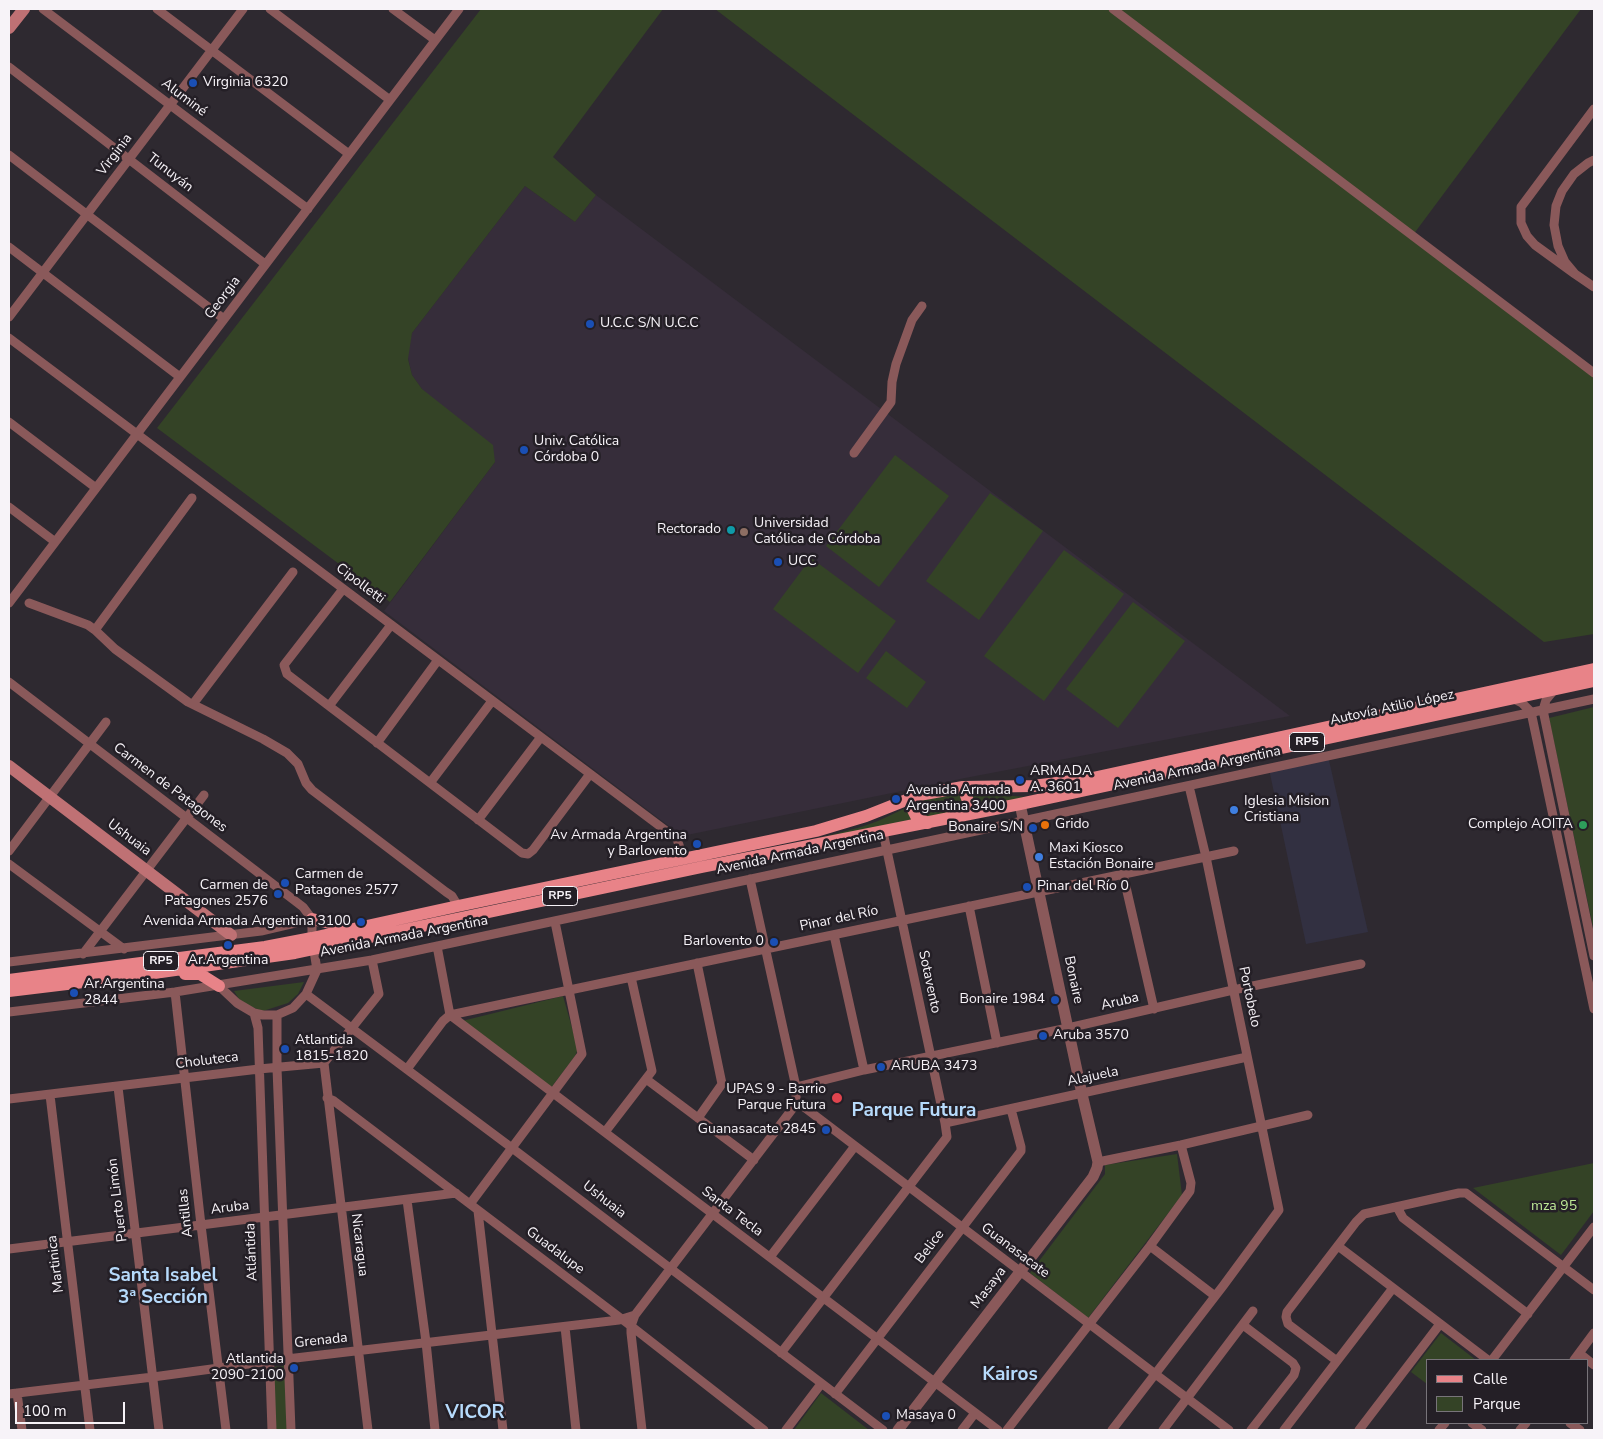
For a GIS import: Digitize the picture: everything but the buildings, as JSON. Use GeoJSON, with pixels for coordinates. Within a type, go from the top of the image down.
{"type":"FeatureCollection","features":[{"type":"Feature","properties":{"kind":"main road"},"geometry":{"type":"LineString","coordinates":[[9,28],[24,9]]}},
{"type":"Feature","properties":{"kind":"main road","name":"Autovía Atilio López"},"geometry":{"type":"LineString","coordinates":[[1032,786],[1088,779],[1594,669]]}},
{"type":"Feature","properties":{"kind":"main road","name":"Autovía Atilio López"},"geometry":{"type":"LineString","coordinates":[[1020,804],[1594,681]]}},
{"type":"Feature","properties":{"kind":"main road","name":"Ushuaia"},"geometry":{"type":"LineString","coordinates":[[9,766],[231,935]]}},
{"type":"Feature","properties":{"kind":"main road","name":"Avenida Armada Argentina"},"geometry":{"type":"LineString","coordinates":[[9,980],[265,947],[313,944],[343,931],[684,860],[841,825],[919,795],[962,787],[1032,786]]}},
{"type":"Feature","properties":{"kind":"main road"},"geometry":{"type":"LineString","coordinates":[[958,817],[964,814],[968,808],[967,795],[962,787]]}},
{"type":"Feature","properties":{"kind":"main road"},"geometry":{"type":"LineString","coordinates":[[919,795],[914,801],[913,810],[917,818],[928,823]]}},
{"type":"Feature","properties":{"kind":"main road","name":"Avenida Armada Argentina"},"geometry":{"type":"LineString","coordinates":[[9,990],[133,976],[313,944],[1020,804]]}},
{"type":"Feature","properties":{"kind":"main road"},"geometry":{"type":"LineString","coordinates":[[312,919],[330,923],[343,931]]}},
{"type":"Feature","properties":{"kind":"main road"},"geometry":{"type":"LineString","coordinates":[[133,976],[146,977],[196,973],[219,986]]}},
{"type":"Feature","properties":{"kind":"street","name":"Aluminé"},"geometry":{"type":"LineString","coordinates":[[43,9],[308,208]]}},
{"type":"Feature","properties":{"kind":"street"},"geometry":{"type":"LineString","coordinates":[[157,9],[349,154]]}},
{"type":"Feature","properties":{"kind":"street","name":"Virginia"},"geometry":{"type":"LineString","coordinates":[[9,317],[243,9]]}},
{"type":"Feature","properties":{"kind":"street"},"geometry":{"type":"LineString","coordinates":[[270,9],[390,100]]}},
{"type":"Feature","properties":{"kind":"street"},"geometry":{"type":"LineString","coordinates":[[393,9],[435,40]]}},
{"type":"Feature","properties":{"kind":"street","name":"Georgia"},"geometry":{"type":"LineString","coordinates":[[10,599],[459,9]]}},
{"type":"Feature","properties":{"kind":"street"},"geometry":{"type":"LineString","coordinates":[[1113,9],[1594,373]]}},
{"type":"Feature","properties":{"kind":"street","name":"Tunuyán"},"geometry":{"type":"LineString","coordinates":[[9,67],[265,264]]}},
{"type":"Feature","properties":{"kind":"street"},"geometry":{"type":"LineString","coordinates":[[1594,109],[1522,206],[1522,223],[1535,245],[1594,287]]}},
{"type":"Feature","properties":{"kind":"street"},"geometry":{"type":"LineString","coordinates":[[9,155],[224,319]]}},
{"type":"Feature","properties":{"kind":"street"},"geometry":{"type":"LineString","coordinates":[[1575,274],[1565,262],[1558,246],[1554,225],[1556,206],[1562,191],[1574,174],[1594,160]]}},
{"type":"Feature","properties":{"kind":"street"},"geometry":{"type":"LineString","coordinates":[[9,247],[180,377]]}},
{"type":"Feature","properties":{"kind":"street"},"geometry":{"type":"LineString","coordinates":[[854,453],[891,402],[892,382],[896,364],[912,320],[922,306]]}},
{"type":"Feature","properties":{"kind":"street","name":"Cipolletti"},"geometry":{"type":"LineString","coordinates":[[9,338],[677,839],[684,860]]}},
{"type":"Feature","properties":{"kind":"street"},"geometry":{"type":"LineString","coordinates":[[9,422],[96,488]]}},
{"type":"Feature","properties":{"kind":"street"},"geometry":{"type":"LineString","coordinates":[[95,630],[192,498]]}},
{"type":"Feature","properties":{"kind":"street"},"geometry":{"type":"LineString","coordinates":[[9,507],[54,541]]}},
{"type":"Feature","properties":{"kind":"street"},"geometry":{"type":"LineString","coordinates":[[193,704],[293,572]]}},
{"type":"Feature","properties":{"kind":"street"},"geometry":{"type":"LineString","coordinates":[[342,589],[284,665],[286,674],[522,853],[528,854],[533,850],[590,774]]}},
{"type":"Feature","properties":{"kind":"street"},"geometry":{"type":"LineString","coordinates":[[29,603],[88,625],[115,649],[193,704],[287,753],[298,764],[306,783],[312,790],[452,896],[458,906]]}},
{"type":"Feature","properties":{"kind":"street"},"geometry":{"type":"LineString","coordinates":[[330,706],[391,625]]}},
{"type":"Feature","properties":{"kind":"street"},"geometry":{"type":"LineString","coordinates":[[377,743],[438,660]]}},
{"type":"Feature","properties":{"kind":"street","name":"Carmen de Patagones"},"geometry":{"type":"LineString","coordinates":[[9,682],[303,907],[312,919]]}},
{"type":"Feature","properties":{"kind":"street"},"geometry":{"type":"LineString","coordinates":[[1555,689],[1546,700],[1544,710],[1594,956]]}},
{"type":"Feature","properties":{"kind":"street"},"geometry":{"type":"LineString","coordinates":[[1512,698],[1522,703],[1531,712],[1594,1009]]}},
{"type":"Feature","properties":{"kind":"street","name":"Avenida Armada Argentina"},"geometry":{"type":"LineString","coordinates":[[9,1012],[219,986],[372,960],[1594,699]]}},
{"type":"Feature","properties":{"kind":"street"},"geometry":{"type":"LineString","coordinates":[[430,783],[492,701]]}},
{"type":"Feature","properties":{"kind":"street"},"geometry":{"type":"LineString","coordinates":[[9,851],[106,722]]}},
{"type":"Feature","properties":{"kind":"street"},"geometry":{"type":"LineString","coordinates":[[478,820],[541,737]]}},
{"type":"Feature","properties":{"kind":"street","name":"Portobelo"},"geometry":{"type":"LineString","coordinates":[[1190,786],[1279,1206],[1277,1214],[1215,1296]]}},
{"type":"Feature","properties":{"kind":"street"},"geometry":{"type":"LineString","coordinates":[[83,954],[204,795]]}},
{"type":"Feature","properties":{"kind":"street","name":"Bonaire"},"geometry":{"type":"LineString","coordinates":[[1020,804],[1098,1162]]}},
{"type":"Feature","properties":{"kind":"street","name":"Sotavento"},"geometry":{"type":"LineString","coordinates":[[883,832],[947,1137],[909,1187]]}},
{"type":"Feature","properties":{"kind":"street","name":"Pinar del Río"},"geometry":{"type":"LineString","coordinates":[[450,1015],[1234,851]]}},
{"type":"Feature","properties":{"kind":"street"},"geometry":{"type":"LineString","coordinates":[[9,864],[124,949]]}},
{"type":"Feature","properties":{"kind":"street"},"geometry":{"type":"LineString","coordinates":[[1123,874],[1154,1009]]}},
{"type":"Feature","properties":{"kind":"street"},"geometry":{"type":"LineString","coordinates":[[642,1430],[632,1326],[635,1315],[754,1160],[793,1108],[796,1101],[796,1087],[750,879]]}},
{"type":"Feature","properties":{"kind":"street"},"geometry":{"type":"LineString","coordinates":[[969,906],[997,1043]]}},
{"type":"Feature","properties":{"kind":"street"},"geometry":{"type":"LineString","coordinates":[[10,961],[83,954],[261,931],[312,919],[316,970],[306,994],[293,1008],[277,1015],[254,1013],[237,1003],[219,986]]}},
{"type":"Feature","properties":{"kind":"street"},"geometry":{"type":"LineString","coordinates":[[470,1204],[581,1058],[583,1050],[555,922]]}},
{"type":"Feature","properties":{"kind":"street"},"geometry":{"type":"LineString","coordinates":[[834,934],[864,1070]]}},
{"type":"Feature","properties":{"kind":"street"},"geometry":{"type":"LineString","coordinates":[[407,1069],[443,1021],[450,1015],[437,946]]}},
{"type":"Feature","properties":{"kind":"street"},"geometry":{"type":"LineString","coordinates":[[324,1063],[377,997],[379,990],[372,960]]}},
{"type":"Feature","properties":{"kind":"street"},"geometry":{"type":"LineString","coordinates":[[697,963],[722,1084],[698,1118]]}},
{"type":"Feature","properties":{"kind":"street","name":"Aruba"},"geometry":{"type":"LineString","coordinates":[[796,1087],[864,1070],[1361,964]]}},
{"type":"Feature","properties":{"kind":"street"},"geometry":{"type":"LineString","coordinates":[[605,1132],[652,1070],[631,977]]}},
{"type":"Feature","properties":{"kind":"street","name":"Antillas"},"geometry":{"type":"LineString","coordinates":[[176,992],[201,1225],[226,1430]]}},
{"type":"Feature","properties":{"kind":"street","name":"Ushuaia"},"geometry":{"type":"LineString","coordinates":[[306,994],[883,1430]]}},
{"type":"Feature","properties":{"kind":"street","name":"Atlántida"},"geometry":{"type":"LineString","coordinates":[[254,1013],[258,1024],[272,1430]]}},
{"type":"Feature","properties":{"kind":"street"},"geometry":{"type":"LineString","coordinates":[[277,1015],[277,1068],[291,1430]]}},
{"type":"Feature","properties":{"kind":"street","name":"Santa Tecla"},"geometry":{"type":"LineString","coordinates":[[450,1015],[998,1430]]}},
{"type":"Feature","properties":{"kind":"street","name":"Alajuela"},"geometry":{"type":"LineString","coordinates":[[945,1123],[1247,1057]]}},
{"type":"Feature","properties":{"kind":"street","name":"Choluteca"},"geometry":{"type":"LineString","coordinates":[[9,1100],[259,1069],[324,1063]]}},
{"type":"Feature","properties":{"kind":"street","name":"Nicaragua"},"geometry":{"type":"LineString","coordinates":[[324,1063],[368,1430]]}},
{"type":"Feature","properties":{"kind":"street"},"geometry":{"type":"LineString","coordinates":[[646,1079],[754,1160]]}},
{"type":"Feature","properties":{"kind":"street","name":"Puerto Limón"},"geometry":{"type":"LineString","coordinates":[[118,1086],[160,1430]]}},
{"type":"Feature","properties":{"kind":"street","name":"Martinica"},"geometry":{"type":"LineString","coordinates":[[50,1094],[90,1430]]}},
{"type":"Feature","properties":{"kind":"street","name":"Guadalupe"},"geometry":{"type":"LineString","coordinates":[[327,1098],[334,1101],[632,1326],[764,1430]]}},
{"type":"Feature","properties":{"kind":"street","name":"Guanasacate"},"geometry":{"type":"LineString","coordinates":[[796,1101],[1229,1430]]}},
{"type":"Feature","properties":{"kind":"street","name":"Belice"},"geometry":{"type":"LineString","coordinates":[[835,1394],[1021,1151],[1011,1110]]}},
{"type":"Feature","properties":{"kind":"street"},"geometry":{"type":"LineString","coordinates":[[1098,1162],[1181,1146],[1308,1115]]}},
{"type":"Feature","properties":{"kind":"street"},"geometry":{"type":"LineString","coordinates":[[770,1257],[855,1146]]}},
{"type":"Feature","properties":{"kind":"street"},"geometry":{"type":"LineString","coordinates":[[1007,1430],[1150,1246],[1190,1191],[1191,1183],[1181,1146]]}},
{"type":"Feature","properties":{"kind":"street","name":"Masaya"},"geometry":{"type":"LineString","coordinates":[[898,1430],[1093,1177],[1098,1168],[1098,1162]]}},
{"type":"Feature","properties":{"kind":"street"},"geometry":{"type":"LineString","coordinates":[[782,1353],[909,1187]]}},
{"type":"Feature","properties":{"kind":"street","name":"Aruba"},"geometry":{"type":"LineString","coordinates":[[9,1249],[456,1193]]}},
{"type":"Feature","properties":{"kind":"street"},"geometry":{"type":"LineString","coordinates":[[1337,1361],[1291,1327],[1286,1317],[1287,1312],[1358,1218],[1364,1214],[1466,1193],[1594,1290]]}},
{"type":"Feature","properties":{"kind":"street"},"geometry":{"type":"LineString","coordinates":[[407,1200],[426,1342],[435,1430]]}},
{"type":"Feature","properties":{"kind":"street"},"geometry":{"type":"LineString","coordinates":[[1397,1207],[1403,1218],[1528,1314]]}},
{"type":"Feature","properties":{"kind":"street"},"geometry":{"type":"LineString","coordinates":[[478,1211],[503,1430]]}},
{"type":"Feature","properties":{"kind":"street"},"geometry":{"type":"LineString","coordinates":[[1493,1359],[1594,1227]]}},
{"type":"Feature","properties":{"kind":"street"},"geometry":{"type":"LineString","coordinates":[[1112,1430],[1215,1296],[1150,1246]]}},
{"type":"Feature","properties":{"kind":"street"},"geometry":{"type":"LineString","coordinates":[[1338,1246],[1487,1359]]}},
{"type":"Feature","properties":{"kind":"street"},"geometry":{"type":"LineString","coordinates":[[1284,1430],[1393,1288]]}},
{"type":"Feature","properties":{"kind":"street"},"geometry":{"type":"LineString","coordinates":[[1163,1430],[1253,1311]]}},
{"type":"Feature","properties":{"kind":"street","name":"Grenada"},"geometry":{"type":"LineString","coordinates":[[13,1394],[426,1342],[623,1320],[635,1315]]}},
{"type":"Feature","properties":{"kind":"street"},"geometry":{"type":"LineString","coordinates":[[1359,1430],[1440,1324]]}},
{"type":"Feature","properties":{"kind":"street"},"geometry":{"type":"LineString","coordinates":[[1243,1325],[1293,1363],[1296,1368],[1294,1375],[1251,1430]]}},
{"type":"Feature","properties":{"kind":"street"},"geometry":{"type":"LineString","coordinates":[[565,1327],[576,1430]]}},
{"type":"Feature","properties":{"kind":"street"},"geometry":{"type":"LineString","coordinates":[[1576,1357],[1594,1333]]}},
{"type":"Feature","properties":{"kind":"street"},"geometry":{"type":"LineString","coordinates":[[786,1430],[821,1384]]}},
{"type":"Feature","properties":{"kind":"street"},"geometry":{"type":"LineString","coordinates":[[13,1394],[22,1430]]}},
{"type":"Feature","properties":{"kind":"street"},"geometry":{"type":"LineString","coordinates":[[962,1430],[975,1413]]}},
{"type":"Feature","properties":{"kind":"shaded area","name":"Universidad Católica de Córdoba"},"geometry":{"type":"Polygon","coordinates":[[[525,186],[575,222],[596,195],[1290,716],[965,778],[682,836],[384,611],[495,462],[422,389],[412,375],[407,354],[412,333],[525,186]]]}},
{"type":"Feature","properties":{"kind":"shaded area"},"geometry":{"type":"Polygon","coordinates":[[[1328,756],[1368,932],[1306,944],[1269,769],[1328,756]]]}},
{"type":"Feature","properties":{"kind":"green space"},"geometry":{"type":"Polygon","coordinates":[[[481,9],[663,9],[553,157],[596,195],[575,222],[525,186],[412,333],[408,359],[412,375],[422,389],[493,445],[495,462],[390,602],[157,428],[481,9]]]}},
{"type":"Feature","properties":{"kind":"green space"},"geometry":{"type":"Polygon","coordinates":[[[715,9],[1581,9],[1413,235],[1594,373],[1594,634],[1544,642],[715,9]]]}},
{"type":"Feature","properties":{"kind":"green space"},"geometry":{"type":"Polygon","coordinates":[[[895,455],[949,496],[879,587],[826,546],[895,455]]]}},
{"type":"Feature","properties":{"kind":"green space"},"geometry":{"type":"Polygon","coordinates":[[[990,493],[1043,531],[979,620],[926,581],[990,493]]]}},
{"type":"Feature","properties":{"kind":"green space"},"geometry":{"type":"Polygon","coordinates":[[[1064,550],[1124,594],[1044,701],[984,656],[1064,550]]]}},
{"type":"Feature","properties":{"kind":"green space"},"geometry":{"type":"Polygon","coordinates":[[[811,558],[896,621],[858,673],[773,609],[811,558]]]}},
{"type":"Feature","properties":{"kind":"green space"},"geometry":{"type":"Polygon","coordinates":[[[1133,602],[1185,641],[1118,728],[1066,689],[1133,602]]]}},
{"type":"Feature","properties":{"kind":"green space"},"geometry":{"type":"Polygon","coordinates":[[[886,651],[926,682],[907,708],[866,678],[886,651]]]}},
{"type":"Feature","properties":{"kind":"green space","name":"Complejo AOITA"},"geometry":{"type":"Polygon","coordinates":[[[1594,707],[1594,932],[1549,718],[1594,707]]]}},
{"type":"Feature","properties":{"kind":"green space"},"geometry":{"type":"Polygon","coordinates":[[[958,793],[964,796],[962,809],[926,818],[919,816],[917,808],[920,801],[958,793]]]}},
{"type":"Feature","properties":{"kind":"green space"},"geometry":{"type":"Polygon","coordinates":[[[970,793],[1028,797],[971,810],[970,793]]]}},
{"type":"Feature","properties":{"kind":"green space"},"geometry":{"type":"Polygon","coordinates":[[[910,806],[914,819],[804,842],[861,827],[910,806]]]}},
{"type":"Feature","properties":{"kind":"green space"},"geometry":{"type":"Polygon","coordinates":[[[304,982],[298,994],[288,1003],[263,1011],[249,1006],[239,999],[234,991],[304,982]]]}},
{"type":"Feature","properties":{"kind":"green space"},"geometry":{"type":"Polygon","coordinates":[[[563,996],[578,1049],[575,1056],[550,1089],[462,1021],[563,996]]]}},
{"type":"Feature","properties":{"kind":"green space"},"geometry":{"type":"Polygon","coordinates":[[[1177,1154],[1182,1195],[1088,1318],[1030,1273],[1105,1174],[1105,1165],[1177,1154]]]}},
{"type":"Feature","properties":{"kind":"green space","name":"mza 95"},"geometry":{"type":"Polygon","coordinates":[[[1594,1163],[1594,1211],[1561,1255],[1473,1188],[1594,1163]]]}},
{"type":"Feature","properties":{"kind":"green space"},"geometry":{"type":"Polygon","coordinates":[[[1441,1333],[1475,1359],[1426,1359],[1426,1383],[1411,1372],[1441,1333]]]}},
{"type":"Feature","properties":{"kind":"green space"},"geometry":{"type":"Polygon","coordinates":[[[290,1365],[291,1430],[275,1430],[272,1367],[290,1365]]]}},
{"type":"Feature","properties":{"kind":"green space"},"geometry":{"type":"Polygon","coordinates":[[[821,1393],[869,1430],[794,1430],[821,1393]]]}},
{"type":"Feature","properties":{"kind":"place","name":"Virginia 6320"},"geometry":{"type":"Point","coordinates":[193,83]}},
{"type":"Feature","properties":{"kind":"place","name":"U.C.C S/N U.C.C"},"geometry":{"type":"Point","coordinates":[590,324]}},
{"type":"Feature","properties":{"kind":"place","name":"Univ. Católica Córdoba 0"},"geometry":{"type":"Point","coordinates":[524,450]}},
{"type":"Feature","properties":{"kind":"place","name":"Rectorado"},"geometry":{"type":"Point","coordinates":[731,530]}},
{"type":"Feature","properties":{"kind":"place","name":"Universidad Católica de Córdoba"},"geometry":{"type":"Point","coordinates":[744,532]}},
{"type":"Feature","properties":{"kind":"place","name":"UCC"},"geometry":{"type":"Point","coordinates":[778,562]}},
{"type":"Feature","properties":{"kind":"place","name":"ARMADA A. 3601"},"geometry":{"type":"Point","coordinates":[1020,780]}},
{"type":"Feature","properties":{"kind":"place","name":"Avenida Armada Argentina 3400"},"geometry":{"type":"Point","coordinates":[896,799]}},
{"type":"Feature","properties":{"kind":"place","name":"Iglesia Mision Cristiana"},"geometry":{"type":"Point","coordinates":[1234,810]}},
{"type":"Feature","properties":{"kind":"place","name":"Grido"},"geometry":{"type":"Point","coordinates":[1045,825]}},
{"type":"Feature","properties":{"kind":"place","name":"Complejo AOITA"},"geometry":{"type":"Point","coordinates":[1583,825]}},
{"type":"Feature","properties":{"kind":"place","name":"Bonaire S/N"},"geometry":{"type":"Point","coordinates":[1033,828]}},
{"type":"Feature","properties":{"kind":"place","name":"Av Armada Argentina y Barlovento"},"geometry":{"type":"Point","coordinates":[697,844]}},
{"type":"Feature","properties":{"kind":"place","name":"Maxi Kiosco Estación Bonaire"},"geometry":{"type":"Point","coordinates":[1039,857]}},
{"type":"Feature","properties":{"kind":"place","name":"Carmen de Patagones 2577"},"geometry":{"type":"Point","coordinates":[285,883]}},
{"type":"Feature","properties":{"kind":"place","name":"Pinar del Río 0"},"geometry":{"type":"Point","coordinates":[1027,887]}},
{"type":"Feature","properties":{"kind":"place","name":"Carmen de Patagones 2576"},"geometry":{"type":"Point","coordinates":[278,894]}},
{"type":"Feature","properties":{"kind":"place","name":"Avenida Armada Argentina 3100"},"geometry":{"type":"Point","coordinates":[361,922]}},
{"type":"Feature","properties":{"kind":"place","name":"Barlovento 0"},"geometry":{"type":"Point","coordinates":[774,942]}},
{"type":"Feature","properties":{"kind":"place","name":"Ar.Argentina"},"geometry":{"type":"Point","coordinates":[228,945]}},
{"type":"Feature","properties":{"kind":"place","name":"Ar.Argentina 2844"},"geometry":{"type":"Point","coordinates":[74,993]}},
{"type":"Feature","properties":{"kind":"place","name":"Bonaire 1984"},"geometry":{"type":"Point","coordinates":[1055,1000]}},
{"type":"Feature","properties":{"kind":"place","name":"Aruba 3570"},"geometry":{"type":"Point","coordinates":[1043,1036]}},
{"type":"Feature","properties":{"kind":"place","name":"Atlantida 1815-1820"},"geometry":{"type":"Point","coordinates":[285,1049]}},
{"type":"Feature","properties":{"kind":"place","name":"ARUBA 3473"},"geometry":{"type":"Point","coordinates":[881,1067]}},
{"type":"Feature","properties":{"kind":"place","name":"UPAS 9 - Barrio Parque Futura"},"geometry":{"type":"Point","coordinates":[837,1098]}},
{"type":"Feature","properties":{"kind":"place","name":"Guanasacate 2845"},"geometry":{"type":"Point","coordinates":[826,1130]}},
{"type":"Feature","properties":{"kind":"place","name":"Atlantida 2090-2100"},"geometry":{"type":"Point","coordinates":[294,1368]}},
{"type":"Feature","properties":{"kind":"place","name":"Masaya 0"},"geometry":{"type":"Point","coordinates":[886,1416]}},
{"type":"Feature","properties":{"kind":"district","name":"Parque Futura"},"geometry":{"type":"Point","coordinates":[914,1111]}},
{"type":"Feature","properties":{"kind":"district","name":"Santa Isabel 3ª Sección"},"geometry":{"type":"Point","coordinates":[163,1287]}},
{"type":"Feature","properties":{"kind":"district","name":"Kairos"},"geometry":{"type":"Point","coordinates":[1010,1375]}},
{"type":"Feature","properties":{"kind":"district","name":"VICOR"},"geometry":{"type":"Point","coordinates":[475,1413]}}]}
